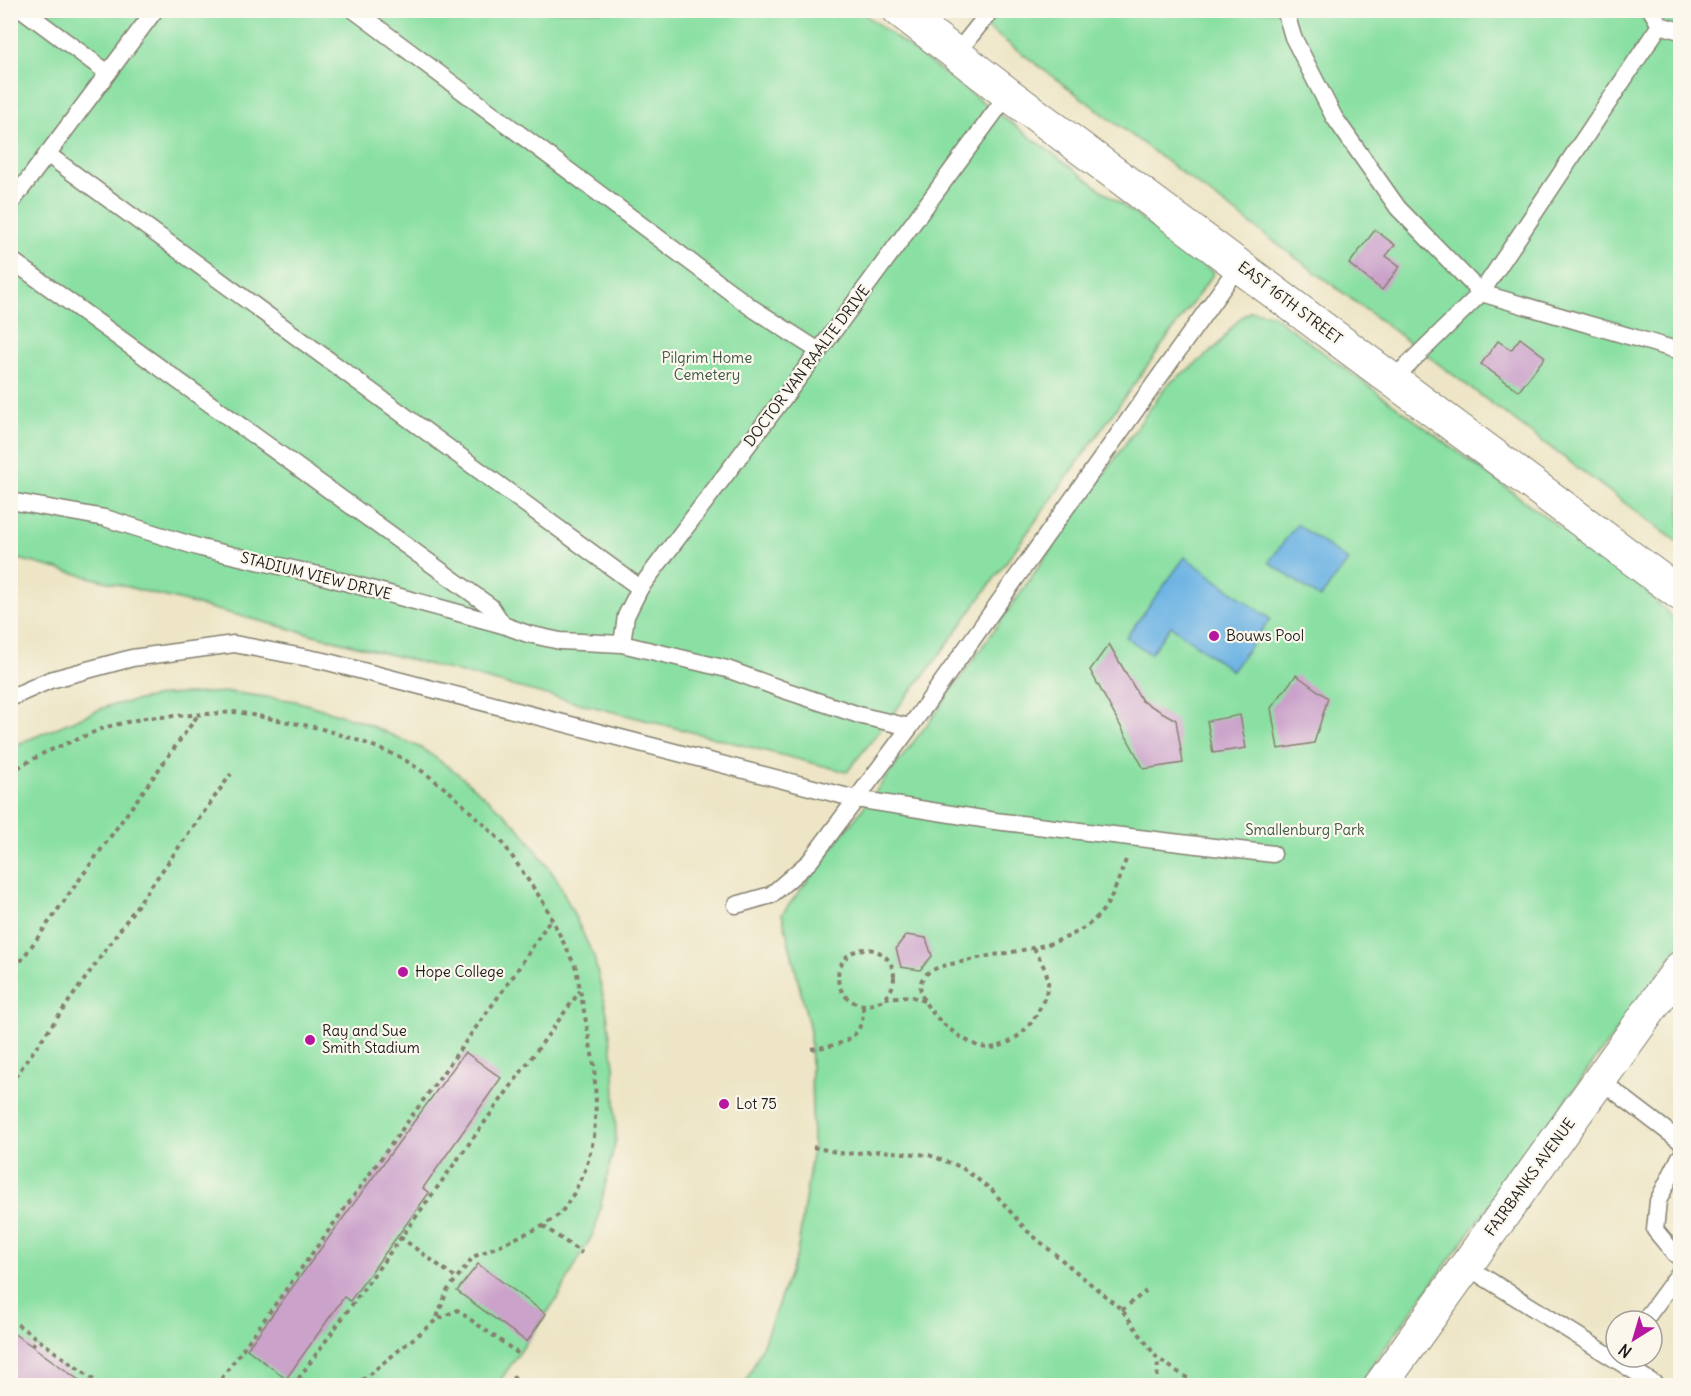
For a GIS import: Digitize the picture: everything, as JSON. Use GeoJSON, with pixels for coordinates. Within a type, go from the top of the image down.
{"type":"FeatureCollection","features":[{"type":"Feature","properties":{"kind":"main road","name":"EAST 16TH STREET"},"geometry":{"type":"LineString","coordinates":[[899,10],[1008,94],[1680,594]]}},
{"type":"Feature","properties":{"kind":"main road","name":"FAIRBANKS AVENUE"},"geometry":{"type":"LineString","coordinates":[[1380,1386],[1680,968]]}},
{"type":"Feature","properties":{"kind":"lane"},"geometry":{"type":"LineString","coordinates":[[23,10],[108,73]]}},
{"type":"Feature","properties":{"kind":"lane"},"geometry":{"type":"LineString","coordinates":[[10,204],[155,10]]}},
{"type":"Feature","properties":{"kind":"lane"},"geometry":{"type":"LineString","coordinates":[[354,10],[752,308],[819,351]]}},
{"type":"Feature","properties":{"kind":"lane"},"geometry":{"type":"LineString","coordinates":[[956,54],[991,10]]}},
{"type":"Feature","properties":{"kind":"lane"},"geometry":{"type":"LineString","coordinates":[[1285,10],[1293,37],[1334,117],[1398,208],[1481,293],[1680,351]]}},
{"type":"Feature","properties":{"kind":"lane"},"geometry":{"type":"LineString","coordinates":[[1392,380],[1481,293],[1656,18],[1680,31]]}},
{"type":"Feature","properties":{"kind":"lane","name":"DOCTOR VAN RAALTE DRIVE"},"geometry":{"type":"LineString","coordinates":[[622,644],[626,616],[640,588],[819,351],[1008,94]]}},
{"type":"Feature","properties":{"kind":"lane"},"geometry":{"type":"LineString","coordinates":[[47,154],[640,588]]}},
{"type":"Feature","properties":{"kind":"lane"},"geometry":{"type":"LineString","coordinates":[[10,260],[491,607],[503,625]]}},
{"type":"Feature","properties":{"kind":"lane"},"geometry":{"type":"LineString","coordinates":[[736,905],[771,895],[810,861],[910,727],[1239,265]]}},
{"type":"Feature","properties":{"kind":"lane","name":"STADIUM VIEW DRIVE"},"geometry":{"type":"LineString","coordinates":[[10,501],[105,518],[201,548],[319,575],[503,625],[528,634],[560,641],[622,644],[727,669],[862,716],[910,727]]}},
{"type":"Feature","properties":{"kind":"lane"},"geometry":{"type":"LineString","coordinates":[[10,698],[50,680],[132,658],[234,644],[324,661],[856,798],[995,821],[1273,854]]}},
{"type":"Feature","properties":{"kind":"lane"},"geometry":{"type":"LineString","coordinates":[[1600,1080],[1680,1141]]}},
{"type":"Feature","properties":{"kind":"lane"},"geometry":{"type":"LineString","coordinates":[[1680,1157],[1658,1201],[1655,1230],[1680,1258]]}},
{"type":"Feature","properties":{"kind":"lane"},"geometry":{"type":"LineString","coordinates":[[1466,1266],[1604,1351]]}},
{"type":"Feature","properties":{"kind":"lane"},"geometry":{"type":"LineString","coordinates":[[1653,1309],[1680,1272]]}},
{"type":"Feature","properties":{"kind":"lane"},"geometry":{"type":"LineString","coordinates":[[1632,1369],[1658,1386]]}},
{"type":"Feature","properties":{"kind":"path"},"geometry":{"type":"LineString","coordinates":[[10,772],[44,753],[106,727],[145,718],[237,712],[277,718],[319,728],[400,757],[451,793],[491,830],[528,877],[552,917],[576,968],[594,1065],[596,1103],[594,1137],[586,1168],[561,1213],[543,1226],[473,1257],[447,1291],[436,1320]]}},
{"type":"Feature","properties":{"kind":"path"},"geometry":{"type":"LineString","coordinates":[[10,976],[198,714]]}},
{"type":"Feature","properties":{"kind":"path"},"geometry":{"type":"LineString","coordinates":[[10,1084],[231,774]]}},
{"type":"Feature","properties":{"kind":"path"},"geometry":{"type":"LineString","coordinates":[[1034,948],[1048,982],[1036,1015],[1026,1030],[1014,1039],[987,1048],[969,1044],[955,1035],[925,1001],[921,991],[921,981],[928,973],[945,966],[1034,948],[1069,936],[1089,923],[1102,912],[1112,896],[1134,837]]}},
{"type":"Feature","properties":{"kind":"path"},"geometry":{"type":"LineString","coordinates":[[216,1386],[514,975],[552,917]]}},
{"type":"Feature","properties":{"kind":"path"},"geometry":{"type":"LineString","coordinates":[[870,950],[887,958],[894,976],[893,986],[884,998],[872,1005],[862,1005],[846,998],[838,982],[837,974],[840,965],[852,952],[870,950]]}},
{"type":"Feature","properties":{"kind":"path"},"geometry":{"type":"LineString","coordinates":[[292,1386],[580,990]]}},
{"type":"Feature","properties":{"kind":"path"},"geometry":{"type":"LineString","coordinates":[[884,998],[910,996],[925,1001]]}},
{"type":"Feature","properties":{"kind":"path"},"geometry":{"type":"LineString","coordinates":[[811,1049],[837,1046],[850,1039],[860,1027],[862,1005]]}},
{"type":"Feature","properties":{"kind":"path"},"geometry":{"type":"LineString","coordinates":[[813,1147],[845,1154],[880,1151],[930,1155],[961,1167],[992,1190],[1026,1230],[1122,1310],[1158,1358],[1199,1386]]}},
{"type":"Feature","properties":{"kind":"path"},"geometry":{"type":"LineString","coordinates":[[543,1226],[582,1253]]}},
{"type":"Feature","properties":{"kind":"path"},"geometry":{"type":"LineString","coordinates":[[400,1237],[456,1278]]}},
{"type":"Feature","properties":{"kind":"path"},"geometry":{"type":"LineString","coordinates":[[1122,1310],[1146,1291]]}},
{"type":"Feature","properties":{"kind":"path"},"geometry":{"type":"LineString","coordinates":[[355,1386],[436,1320],[457,1310],[519,1354]]}},
{"type":"Feature","properties":{"kind":"path"},"geometry":{"type":"LineString","coordinates":[[10,1319],[102,1386]]}},
{"type":"Feature","properties":{"kind":"path"},"geometry":{"type":"LineString","coordinates":[[32,1346],[37,1338]]}},
{"type":"Feature","properties":{"kind":"path"},"geometry":{"type":"LineString","coordinates":[[1157,1386],[1158,1358]]}},
{"type":"Feature","properties":{"kind":"path"},"geometry":{"type":"LineString","coordinates":[[507,1386],[518,1372]]}},
{"type":"Feature","properties":{"kind":"path"},"geometry":{"type":"LineString","coordinates":[[1257,1386],[1272,1386]]}},
{"type":"Feature","properties":{"kind":"green space","name":"Pilgrim Home Cemetery"},"geometry":{"type":"Polygon","coordinates":[[[10,11],[860,11],[1214,273],[935,661],[847,772],[11,557],[10,11]]]}},
{"type":"Feature","properties":{"kind":"green space"},"geometry":{"type":"Polygon","coordinates":[[[964,11],[1680,11],[1680,544],[981,23],[964,11]]]}},
{"type":"Feature","properties":{"kind":"green space","name":"Smallenburg Park"},"geometry":{"type":"Polygon","coordinates":[[[1251,311],[1271,314],[1645,590],[1680,625],[1680,944],[1358,1385],[744,1386],[762,1347],[797,1254],[813,1147],[810,1030],[782,914],[935,714],[1166,386],[1209,353],[1240,318],[1251,311]]]}},
{"type":"Feature","properties":{"kind":"green space","name":"Ray and Sue Smith Stadium"},"geometry":{"type":"Polygon","coordinates":[[[229,692],[296,701],[360,721],[421,748],[456,772],[506,815],[525,835],[558,881],[594,957],[607,1013],[614,1067],[616,1139],[595,1230],[558,1297],[497,1385],[11,1386],[11,747],[108,706],[165,695],[229,692]]]}},
{"type":"Feature","properties":{"kind":"water"},"geometry":{"type":"Polygon","coordinates":[[[1297,524],[1348,561],[1320,598],[1269,562],[1297,524]]]}},
{"type":"Feature","properties":{"kind":"water"},"geometry":{"type":"Polygon","coordinates":[[[1185,557],[1270,619],[1232,671],[1171,626],[1150,654],[1126,637],[1185,557]]]}},
{"type":"Feature","properties":{"kind":"building"},"geometry":{"type":"Polygon","coordinates":[[[1375,230],[1395,245],[1386,256],[1400,266],[1382,290],[1349,264],[1375,230]]]}},
{"type":"Feature","properties":{"kind":"building"},"geometry":{"type":"Polygon","coordinates":[[[1520,338],[1545,357],[1519,391],[1481,364],[1498,341],[1511,350],[1520,338]]]}},
{"type":"Feature","properties":{"kind":"building"},"geometry":{"type":"Polygon","coordinates":[[[1109,644],[1142,701],[1176,720],[1183,763],[1144,769],[1090,670],[1109,644]]]}},
{"type":"Feature","properties":{"kind":"building"},"geometry":{"type":"Polygon","coordinates":[[[1296,675],[1328,698],[1314,743],[1278,749],[1271,708],[1296,675]]]}},
{"type":"Feature","properties":{"kind":"building"},"geometry":{"type":"Polygon","coordinates":[[[1240,715],[1246,748],[1213,753],[1207,721],[1240,715]]]}},
{"type":"Feature","properties":{"kind":"building"},"geometry":{"type":"Polygon","coordinates":[[[906,935],[926,938],[932,956],[920,970],[901,967],[896,948],[906,935]]]}},
{"type":"Feature","properties":{"kind":"building"},"geometry":{"type":"Polygon","coordinates":[[[465,1052],[501,1078],[423,1188],[429,1193],[350,1301],[344,1297],[286,1379],[247,1349],[465,1052]]]}},
{"type":"Feature","properties":{"kind":"building"},"geometry":{"type":"Polygon","coordinates":[[[478,1264],[546,1314],[527,1342],[457,1291],[478,1264]]]}},
{"type":"Feature","properties":{"kind":"building"},"geometry":{"type":"Polygon","coordinates":[[[10,1331],[32,1346],[87,1386],[10,1386],[10,1331]]]}},
{"type":"Feature","properties":{"kind":"place","name":"Bouws Pool"},"geometry":{"type":"Point","coordinates":[1214,636]}},
{"type":"Feature","properties":{"kind":"place","name":"Hope College"},"geometry":{"type":"Point","coordinates":[403,972]}},
{"type":"Feature","properties":{"kind":"place","name":"Ray and Sue Smith Stadium"},"geometry":{"type":"Point","coordinates":[310,1040]}},
{"type":"Feature","properties":{"kind":"place","name":"Lot 75"},"geometry":{"type":"Point","coordinates":[724,1104]}}]}
